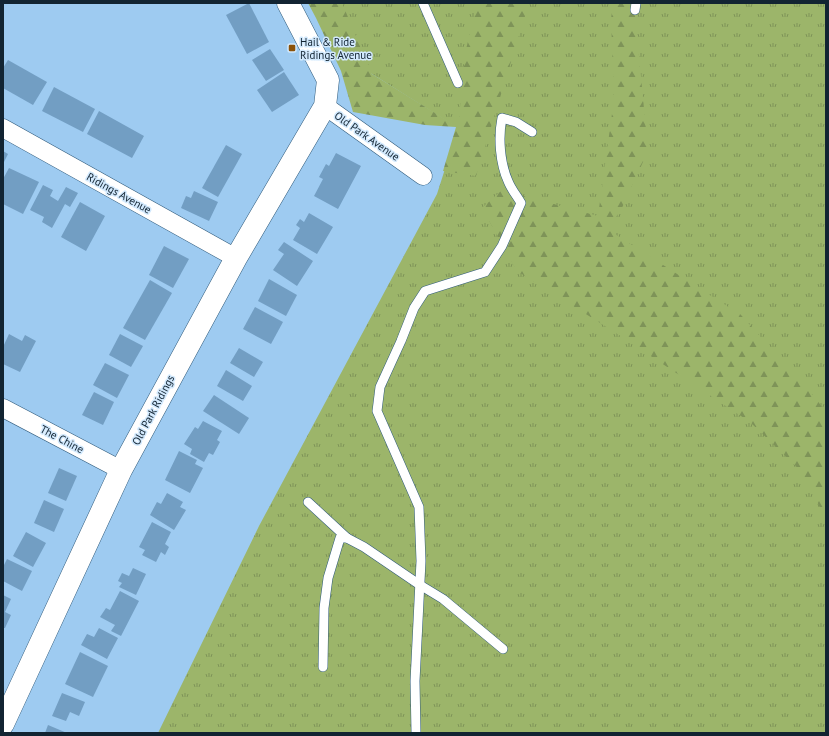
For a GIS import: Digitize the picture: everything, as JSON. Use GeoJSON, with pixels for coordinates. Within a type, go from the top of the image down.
{"type":"FeatureCollection","features":[{"type":"Feature","properties":{"kind":"street","name":"Old Park Avenue"},"geometry":{"type":"LineString","coordinates":[[288,3],[328,80],[325,106],[423,176]]}},
{"type":"Feature","properties":{"kind":"street","name":"Old Park Ridings"},"geometry":{"type":"LineString","coordinates":[[3,724],[121,470],[236,258],[325,106]]}},
{"type":"Feature","properties":{"kind":"street","name":"Ridings Avenue"},"geometry":{"type":"LineString","coordinates":[[3,128],[236,258]]}},
{"type":"Feature","properties":{"kind":"street","name":"The Chine"},"geometry":{"type":"LineString","coordinates":[[3,408],[121,470]]}},
{"type":"Feature","properties":{"kind":"lane"},"geometry":{"type":"LineString","coordinates":[[423,3],[458,83]]}},
{"type":"Feature","properties":{"kind":"lane"},"geometry":{"type":"LineString","coordinates":[[416,733],[415,681],[421,561],[419,507],[378,410],[380,387],[414,308],[425,292],[485,272],[502,246],[521,203],[508,181],[501,154],[500,136],[502,118],[516,122],[532,132]]}},
{"type":"Feature","properties":{"kind":"lane"},"geometry":{"type":"LineString","coordinates":[[308,502],[347,538],[379,556],[420,585],[443,598],[502,648]]}},
{"type":"Feature","properties":{"kind":"lane"},"geometry":{"type":"LineString","coordinates":[[323,667],[324,608],[328,578],[340,538],[347,538]]}},
{"type":"Feature","properties":{"kind":"green space"},"geometry":{"type":"Polygon","coordinates":[[[308,3],[826,3],[826,733],[158,733],[259,526],[437,194],[458,128],[372,74],[308,3]]]}},
{"type":"Feature","properties":{"kind":"green space"},"geometry":{"type":"Polygon","coordinates":[[[308,3],[342,3],[372,74],[456,126],[459,119],[465,53],[478,3],[529,3],[476,176],[443,171],[456,127],[425,125],[353,112],[341,71],[308,3]]]}},
{"type":"Feature","properties":{"kind":"green space"},"geometry":{"type":"Polygon","coordinates":[[[613,3],[634,3],[648,151],[621,210],[607,229],[741,315],[817,400],[826,413],[826,519],[801,471],[750,422],[613,331],[517,271],[482,208],[502,190],[598,216],[614,99],[611,19],[613,3]]]}},
{"type":"Feature","properties":{"kind":"building"},"geometry":{"type":"Polygon","coordinates":[[[249,3],[269,42],[247,54],[226,15],[249,3]]]}},
{"type":"Feature","properties":{"kind":"building"},"geometry":{"type":"Polygon","coordinates":[[[270,49],[284,70],[266,81],[252,60],[270,49]]]}},
{"type":"Feature","properties":{"kind":"building"},"geometry":{"type":"Polygon","coordinates":[[[8,60],[47,82],[33,105],[3,88],[3,68],[8,60]]]}},
{"type":"Feature","properties":{"kind":"building"},"geometry":{"type":"Polygon","coordinates":[[[284,72],[299,95],[272,112],[257,90],[284,72]]]}},
{"type":"Feature","properties":{"kind":"building"},"geometry":{"type":"Polygon","coordinates":[[[54,87],[95,109],[83,132],[42,111],[54,87]]]}},
{"type":"Feature","properties":{"kind":"building"},"geometry":{"type":"Polygon","coordinates":[[[99,111],[144,136],[132,158],[87,134],[99,111]]]}},
{"type":"Feature","properties":{"kind":"building"},"geometry":{"type":"Polygon","coordinates":[[[226,145],[242,154],[218,197],[202,188],[226,145]]]}},
{"type":"Feature","properties":{"kind":"building"},"geometry":{"type":"Polygon","coordinates":[[[3,151],[8,154],[3,164],[3,151]]]}},
{"type":"Feature","properties":{"kind":"building"},"geometry":{"type":"Polygon","coordinates":[[[336,153],[361,166],[338,209],[314,196],[323,179],[319,177],[326,164],[329,166],[336,153]]]}},
{"type":"Feature","properties":{"kind":"building"},"geometry":{"type":"Polygon","coordinates":[[[9,168],[39,182],[23,214],[3,204],[3,179],[9,168]]]}},
{"type":"Feature","properties":{"kind":"building"},"geometry":{"type":"Polygon","coordinates":[[[43,185],[53,190],[50,196],[58,201],[66,187],[78,193],[70,207],[65,204],[52,228],[42,222],[44,217],[30,210],[43,185]]]}},
{"type":"Feature","properties":{"kind":"building"},"geometry":{"type":"Polygon","coordinates":[[[194,191],[218,202],[209,221],[181,208],[186,196],[191,198],[194,191]]]}},
{"type":"Feature","properties":{"kind":"building"},"geometry":{"type":"Polygon","coordinates":[[[80,202],[105,216],[86,251],[61,237],[80,202]]]}},
{"type":"Feature","properties":{"kind":"building"},"geometry":{"type":"Polygon","coordinates":[[[309,213],[333,227],[317,254],[293,240],[300,228],[296,225],[300,219],[304,222],[309,213]]]}},
{"type":"Feature","properties":{"kind":"building"},"geometry":{"type":"Polygon","coordinates":[[[284,242],[313,261],[297,286],[273,270],[284,254],[278,250],[284,242]]]}},
{"type":"Feature","properties":{"kind":"building"},"geometry":{"type":"Polygon","coordinates":[[[164,246],[189,259],[173,288],[149,275],[164,246]]]}},
{"type":"Feature","properties":{"kind":"building"},"geometry":{"type":"Polygon","coordinates":[[[269,279],[297,295],[286,316],[258,301],[269,279]]]}},
{"type":"Feature","properties":{"kind":"building"},"geometry":{"type":"Polygon","coordinates":[[[150,280],[172,293],[145,340],[123,328],[150,280]]]}},
{"type":"Feature","properties":{"kind":"building"},"geometry":{"type":"Polygon","coordinates":[[[255,307],[283,322],[271,344],[243,329],[255,307]]]}},
{"type":"Feature","properties":{"kind":"building"},"geometry":{"type":"Polygon","coordinates":[[[9,334],[22,341],[25,335],[36,341],[20,372],[3,364],[3,347],[9,334]]]}},
{"type":"Feature","properties":{"kind":"building"},"geometry":{"type":"Polygon","coordinates":[[[120,334],[143,346],[131,367],[109,355],[120,334]]]}},
{"type":"Feature","properties":{"kind":"building"},"geometry":{"type":"Polygon","coordinates":[[[239,348],[263,362],[254,377],[230,363],[239,348]]]}},
{"type":"Feature","properties":{"kind":"building"},"geometry":{"type":"Polygon","coordinates":[[[105,363],[129,375],[117,398],[93,385],[105,363]]]}},
{"type":"Feature","properties":{"kind":"building"},"geometry":{"type":"Polygon","coordinates":[[[226,370],[252,386],[243,401],[217,386],[226,370]]]}},
{"type":"Feature","properties":{"kind":"building"},"geometry":{"type":"Polygon","coordinates":[[[94,392],[114,402],[103,425],[82,415],[94,392]]]}},
{"type":"Feature","properties":{"kind":"building"},"geometry":{"type":"Polygon","coordinates":[[[214,395],[249,418],[239,434],[203,411],[214,395]]]}},
{"type":"Feature","properties":{"kind":"building"},"geometry":{"type":"Polygon","coordinates":[[[203,421],[222,431],[217,440],[220,442],[213,455],[209,453],[204,462],[190,454],[192,449],[184,444],[195,427],[198,429],[203,421]]]}},
{"type":"Feature","properties":{"kind":"building"},"geometry":{"type":"Polygon","coordinates":[[[179,451],[197,460],[195,464],[203,468],[190,493],[165,480],[179,451]]]}},
{"type":"Feature","properties":{"kind":"building"},"geometry":{"type":"Polygon","coordinates":[[[59,468],[77,476],[66,501],[48,493],[59,468]]]}},
{"type":"Feature","properties":{"kind":"building"},"geometry":{"type":"Polygon","coordinates":[[[167,493],[183,502],[180,507],[186,510],[174,530],[150,515],[157,502],[161,504],[167,493]]]}},
{"type":"Feature","properties":{"kind":"building"},"geometry":{"type":"Polygon","coordinates":[[[44,500],[64,509],[54,532],[34,523],[44,500]]]}},
{"type":"Feature","properties":{"kind":"building"},"geometry":{"type":"Polygon","coordinates":[[[152,522],[171,532],[165,544],[169,547],[165,555],[161,552],[156,562],[142,555],[145,550],[139,547],[152,522]]]}},
{"type":"Feature","properties":{"kind":"building"},"geometry":{"type":"Polygon","coordinates":[[[26,532],[46,543],[33,567],[13,556],[26,532]]]}},
{"type":"Feature","properties":{"kind":"building"},"geometry":{"type":"Polygon","coordinates":[[[7,559],[32,571],[22,591],[3,581],[3,567],[7,559]]]}},
{"type":"Feature","properties":{"kind":"building"},"geometry":{"type":"Polygon","coordinates":[[[133,568],[146,574],[136,595],[119,587],[122,583],[118,581],[122,573],[129,576],[133,568]]]}},
{"type":"Feature","properties":{"kind":"building"},"geometry":{"type":"Polygon","coordinates":[[[120,591],[139,601],[121,636],[111,631],[115,625],[100,617],[106,608],[110,610],[120,591]]]}},
{"type":"Feature","properties":{"kind":"building"},"geometry":{"type":"Polygon","coordinates":[[[3,595],[11,599],[5,612],[11,615],[5,628],[3,628],[3,595]]]}},
{"type":"Feature","properties":{"kind":"building"},"geometry":{"type":"Polygon","coordinates":[[[99,628],[118,638],[107,659],[81,645],[87,634],[94,637],[99,628]]]}},
{"type":"Feature","properties":{"kind":"building"},"geometry":{"type":"Polygon","coordinates":[[[80,652],[108,666],[93,697],[65,684],[80,652]]]}},
{"type":"Feature","properties":{"kind":"building"},"geometry":{"type":"Polygon","coordinates":[[[62,693],[85,702],[79,716],[70,712],[66,721],[52,716],[62,693]]]}},
{"type":"Feature","properties":{"kind":"building"},"geometry":{"type":"Polygon","coordinates":[[[48,725],[67,733],[45,733],[48,725]]]}},
{"type":"Feature","properties":{"kind":"place","name":"Hail & Ride Ridings Avenue"},"geometry":{"type":"Point","coordinates":[292,48]}}]}
